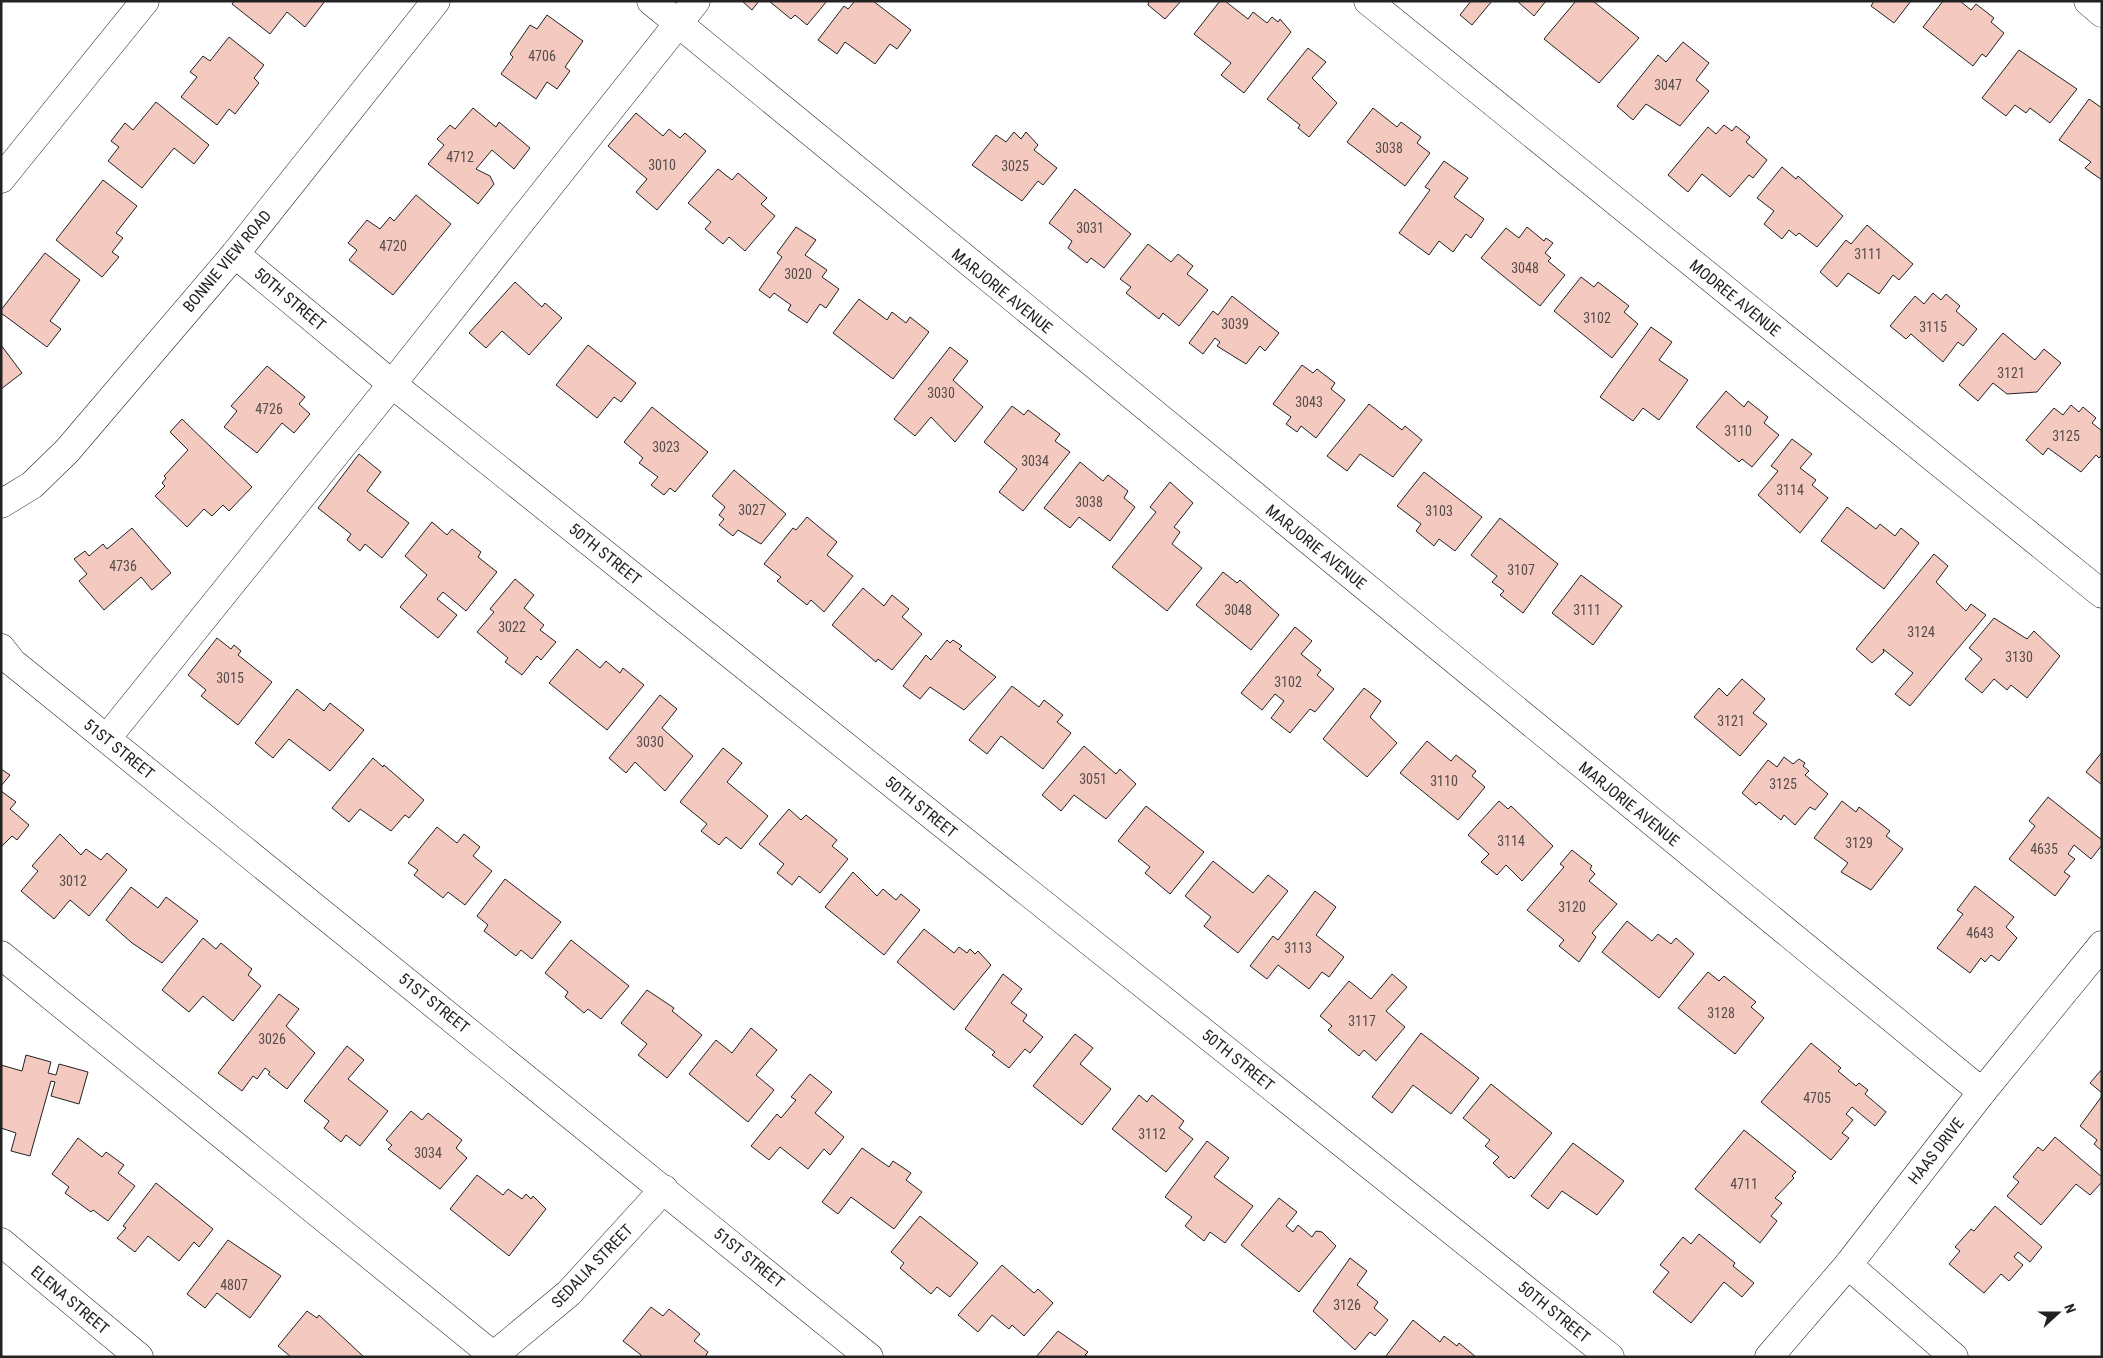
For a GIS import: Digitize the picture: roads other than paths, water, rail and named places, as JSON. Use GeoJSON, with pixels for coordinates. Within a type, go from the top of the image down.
{"type":"FeatureCollection","features":[{"type":"Feature","properties":{"kind":"street"},"geometry":{"type":"LineString","coordinates":[[1,179],[145,1]]}},
{"type":"Feature","properties":{"kind":"street","name":"BONNIE VIEW ROAD"},"geometry":{"type":"LineString","coordinates":[[1,504],[32,485],[67,451],[235,254],[436,1]]}},
{"type":"Feature","properties":{"kind":"street","name":"MARJORIE AVENUE"},"geometry":{"type":"LineString","coordinates":[[651,1],[1982,1092]]}},
{"type":"Feature","properties":{"kind":"street"},"geometry":{"type":"LineString","coordinates":[[106,738],[392,384],[696,1]]}},
{"type":"Feature","properties":{"kind":"street","name":"MODREE AVENUE"},"geometry":{"type":"LineString","coordinates":[[1368,1],[2102,594]]}},
{"type":"Feature","properties":{"kind":"street"},"geometry":{"type":"LineString","coordinates":[[2088,1],[2102,13]]}},
{"type":"Feature","properties":{"kind":"street","name":"50TH STREET"},"geometry":{"type":"LineString","coordinates":[[235,254],[392,384],[1610,1357]]}},
{"type":"Feature","properties":{"kind":"street","name":"51ST STREET"},"geometry":{"type":"LineString","coordinates":[[1,648],[12,662],[869,1357]]}},
{"type":"Feature","properties":{"kind":"street","name":"HAAS DRIVE"},"geometry":{"type":"LineString","coordinates":[[1769,1357],[1848,1265],[1982,1092],[2102,945]]}},
{"type":"Feature","properties":{"kind":"street"},"geometry":{"type":"LineString","coordinates":[[1,955],[494,1356]]}},
{"type":"Feature","properties":{"kind":"street","name":"SEDALIA STREET"},"geometry":{"type":"LineString","coordinates":[[494,1356],[569,1293],[664,1189]]}},
{"type":"Feature","properties":{"kind":"street","name":"ELENA STREET"},"geometry":{"type":"LineString","coordinates":[[1,1242],[139,1357]]}},
{"type":"Feature","properties":{"kind":"street"},"geometry":{"type":"LineString","coordinates":[[1848,1265],[1954,1357]]}}]}
